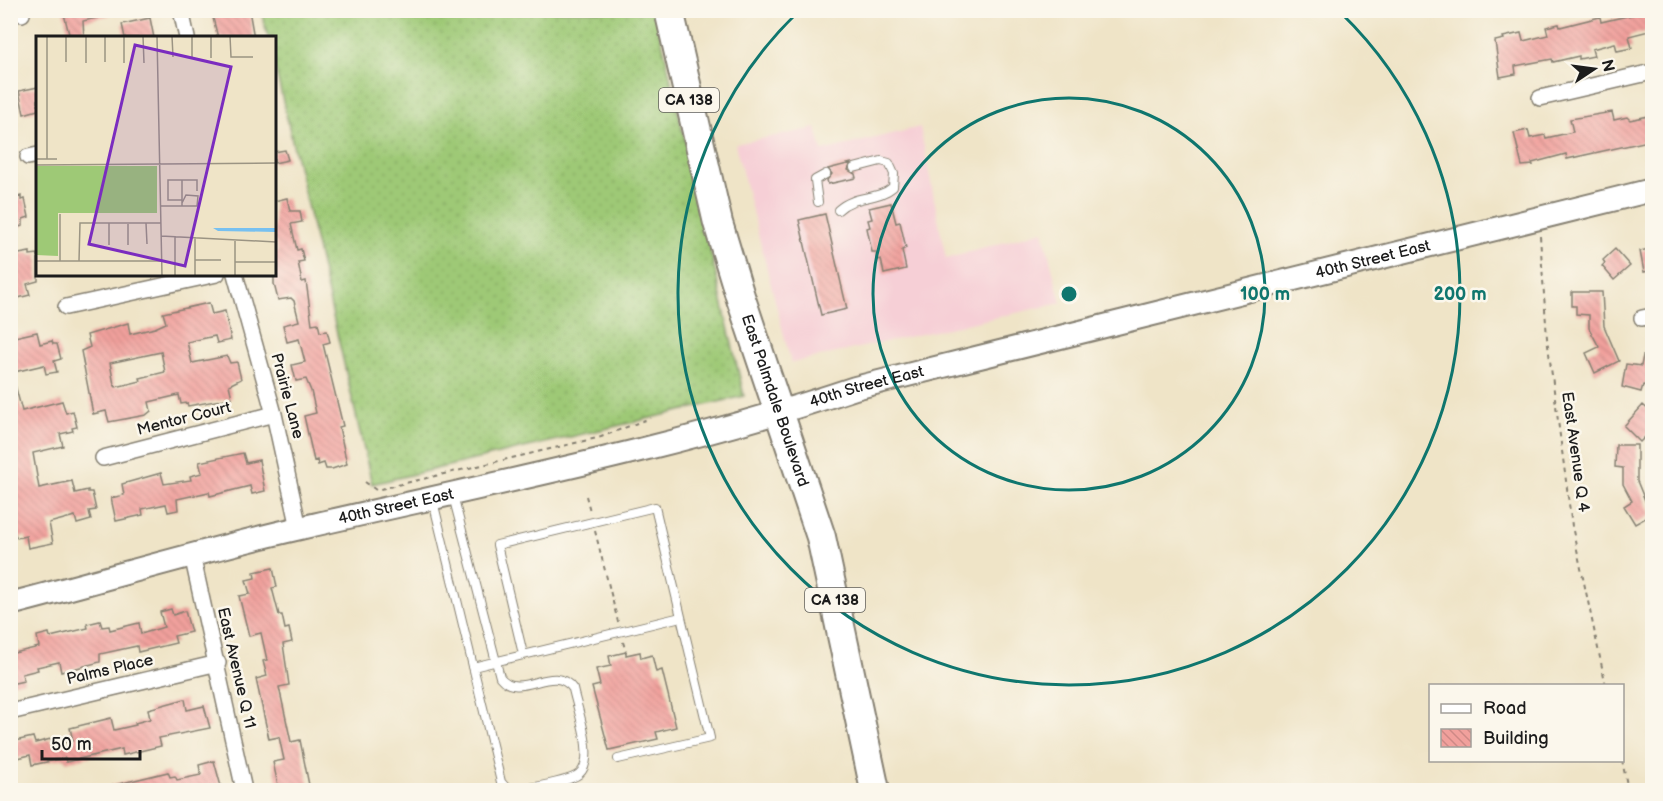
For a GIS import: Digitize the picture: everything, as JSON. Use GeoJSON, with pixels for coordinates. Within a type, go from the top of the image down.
{"type":"FeatureCollection","features":[{"type":"Feature","properties":{"kind":"highway","name":"East Palmdale Boulevard"},"geometry":{"type":"LineString","coordinates":[[669,10],[718,223],[821,537],[875,790]]}},
{"type":"Feature","properties":{"kind":"main road","name":"40th Street East"},"geometry":{"type":"LineString","coordinates":[[10,604],[299,528],[679,442],[781,413],[855,388],[1653,190]]}},
{"type":"Feature","properties":{"kind":"street"},"geometry":{"type":"LineString","coordinates":[[181,10],[187,36]]}},
{"type":"Feature","properties":{"kind":"street"},"geometry":{"type":"LineString","coordinates":[[1540,98],[1653,72]]}},
{"type":"Feature","properties":{"kind":"street"},"geometry":{"type":"LineString","coordinates":[[66,308],[208,276]]}},
{"type":"Feature","properties":{"kind":"street","name":"Prairie Lane"},"geometry":{"type":"LineString","coordinates":[[236,276],[274,414],[299,528]]}},
{"type":"Feature","properties":{"kind":"street","name":"Mentor Court"},"geometry":{"type":"LineString","coordinates":[[103,458],[274,414]]}},
{"type":"Feature","properties":{"kind":"street","name":"East Avenue Q 11"},"geometry":{"type":"LineString","coordinates":[[192,555],[218,663],[244,790]]}},
{"type":"Feature","properties":{"kind":"street","name":"Palms Place"},"geometry":{"type":"LineString","coordinates":[[10,712],[218,663]]}},
{"type":"Feature","properties":{"kind":"lane"},"geometry":{"type":"LineString","coordinates":[[838,210],[848,201],[886,193],[893,187],[894,174],[889,163],[881,161],[854,168]]}},
{"type":"Feature","properties":{"kind":"lane"},"geometry":{"type":"LineString","coordinates":[[818,202],[816,180],[826,174]]}},
{"type":"Feature","properties":{"kind":"lane"},"geometry":{"type":"LineString","coordinates":[[442,497],[500,677],[505,684],[513,687],[556,677],[567,680],[573,689],[588,755],[586,767],[578,776],[520,790]]}},
{"type":"Feature","properties":{"kind":"lane"},"geometry":{"type":"LineString","coordinates":[[442,497],[473,667],[501,782],[508,790],[514,790]]}},
{"type":"Feature","properties":{"kind":"lane"},"geometry":{"type":"LineString","coordinates":[[523,654],[497,545],[656,507],[710,738],[618,759]]}},
{"type":"Feature","properties":{"kind":"lane"},"geometry":{"type":"LineString","coordinates":[[473,667],[681,616]]}},
{"type":"Feature","properties":{"kind":"path","name":"East Avenue Q 4"},"geometry":{"type":"LineString","coordinates":[[1539,218],[1546,338],[1572,526],[1606,684]]}},
{"type":"Feature","properties":{"kind":"path"},"geometry":{"type":"LineString","coordinates":[[365,482],[376,490],[601,437],[650,418]]}},
{"type":"Feature","properties":{"kind":"path"},"geometry":{"type":"LineString","coordinates":[[586,496],[626,652]]}},
{"type":"Feature","properties":{"kind":"path"},"geometry":{"type":"LineString","coordinates":[[1622,762],[1628,790]]}},
{"type":"Feature","properties":{"kind":"shaded area"},"geometry":{"type":"Polygon","coordinates":[[[920,127],[946,259],[1043,231],[1061,303],[791,363],[735,144],[816,128],[822,151],[920,127]]]}},
{"type":"Feature","properties":{"kind":"green space"},"geometry":{"type":"Polygon","coordinates":[[[261,11],[655,11],[744,396],[372,484],[276,71],[276,36],[268,36],[261,11]]]}},
{"type":"Feature","properties":{"kind":"building"},"geometry":{"type":"Polygon","coordinates":[[[63,10],[109,10],[110,15],[83,21],[84,36],[70,36],[63,10]]]}},
{"type":"Feature","properties":{"kind":"building"},"geometry":{"type":"Polygon","coordinates":[[[211,10],[249,10],[254,36],[218,36],[211,10]]]}},
{"type":"Feature","properties":{"kind":"building"},"geometry":{"type":"Polygon","coordinates":[[[1653,10],[1653,30],[1629,36],[1632,48],[1617,51],[1615,43],[1592,49],[1594,56],[1579,59],[1579,56],[1553,62],[1552,59],[1515,66],[1516,74],[1500,77],[1495,41],[1504,39],[1503,37],[1521,33],[1523,41],[1548,35],[1546,27],[1559,24],[1560,27],[1600,17],[1601,22],[1653,10]]]}},
{"type":"Feature","properties":{"kind":"building"},"geometry":{"type":"Polygon","coordinates":[[[150,18],[154,36],[125,36],[122,24],[150,18]]]}},
{"type":"Feature","properties":{"kind":"building"},"geometry":{"type":"Polygon","coordinates":[[[36,87],[36,111],[24,114],[19,91],[36,87]]]}},
{"type":"Feature","properties":{"kind":"building"},"geometry":{"type":"Polygon","coordinates":[[[1612,112],[1614,120],[1627,117],[1630,120],[1653,115],[1653,140],[1567,159],[1566,154],[1532,163],[1533,165],[1522,166],[1514,133],[1528,130],[1530,138],[1545,135],[1546,138],[1573,132],[1570,119],[1612,112]]]}},
{"type":"Feature","properties":{"kind":"building"},"geometry":{"type":"Polygon","coordinates":[[[285,150],[288,160],[276,163],[276,152],[285,150]]]}},
{"type":"Feature","properties":{"kind":"building"},"geometry":{"type":"Polygon","coordinates":[[[851,163],[848,170],[855,174],[856,178],[828,184],[827,180],[832,174],[828,169],[851,163]]]}},
{"type":"Feature","properties":{"kind":"building"},"geometry":{"type":"Polygon","coordinates":[[[21,196],[21,200],[25,199],[29,217],[23,219],[23,226],[12,228],[10,199],[21,196]]]}},
{"type":"Feature","properties":{"kind":"building"},"geometry":{"type":"Polygon","coordinates":[[[287,198],[290,211],[300,211],[302,222],[291,224],[297,250],[301,249],[304,261],[298,262],[302,282],[306,281],[312,324],[318,323],[320,332],[327,331],[330,342],[323,344],[343,426],[339,427],[347,464],[332,469],[326,469],[324,463],[318,465],[317,460],[314,461],[304,416],[316,413],[311,391],[306,379],[296,381],[292,365],[305,362],[299,339],[287,342],[283,325],[299,321],[294,301],[291,298],[278,300],[274,284],[276,252],[278,252],[276,201],[287,198]]]}},
{"type":"Feature","properties":{"kind":"building"},"geometry":{"type":"Polygon","coordinates":[[[891,203],[896,223],[900,222],[906,248],[902,250],[906,269],[884,274],[881,259],[877,260],[876,252],[872,252],[867,228],[870,227],[868,220],[872,219],[869,208],[891,203]]]}},
{"type":"Feature","properties":{"kind":"building"},"geometry":{"type":"Polygon","coordinates":[[[825,214],[847,309],[821,315],[799,220],[825,214]]]}},
{"type":"Feature","properties":{"kind":"building"},"geometry":{"type":"Polygon","coordinates":[[[1653,248],[1653,270],[1644,272],[1640,251],[1653,248]]]}},
{"type":"Feature","properties":{"kind":"building"},"geometry":{"type":"Polygon","coordinates":[[[1615,249],[1630,266],[1614,280],[1602,266],[1605,263],[1603,260],[1615,249]]]}},
{"type":"Feature","properties":{"kind":"building"},"geometry":{"type":"Polygon","coordinates":[[[30,252],[30,255],[36,254],[36,276],[38,276],[38,281],[27,284],[30,295],[14,299],[10,284],[10,264],[15,263],[13,255],[30,252]]]}},
{"type":"Feature","properties":{"kind":"building"},"geometry":{"type":"Polygon","coordinates":[[[1572,292],[1602,292],[1604,326],[1619,361],[1595,373],[1586,353],[1599,347],[1589,328],[1589,315],[1576,314],[1576,306],[1572,306],[1572,292]]]}},
{"type":"Feature","properties":{"kind":"building"},"geometry":{"type":"Polygon","coordinates":[[[209,303],[212,314],[225,311],[231,340],[217,343],[215,336],[187,342],[192,363],[227,356],[230,363],[237,362],[241,379],[229,385],[232,398],[188,406],[187,403],[181,404],[179,395],[149,402],[151,411],[146,415],[109,422],[106,411],[93,414],[81,351],[90,347],[87,335],[128,323],[130,334],[155,328],[166,323],[163,313],[209,303]],[[161,352],[110,363],[116,387],[165,372],[161,352]]]}},
{"type":"Feature","properties":{"kind":"building"},"geometry":{"type":"Polygon","coordinates":[[[37,332],[40,344],[52,341],[53,344],[57,344],[61,359],[54,361],[57,372],[46,374],[44,365],[10,373],[10,338],[37,332]]]}},
{"type":"Feature","properties":{"kind":"building"},"geometry":{"type":"Polygon","coordinates":[[[1643,356],[1653,358],[1650,386],[1643,385],[1641,392],[1622,387],[1626,364],[1641,366],[1643,356]]]}},
{"type":"Feature","properties":{"kind":"building"},"geometry":{"type":"Polygon","coordinates":[[[14,381],[22,411],[62,401],[66,413],[73,411],[77,427],[72,428],[73,431],[60,434],[63,446],[33,453],[39,488],[72,481],[75,493],[88,490],[92,492],[96,510],[89,511],[91,520],[77,524],[75,516],[49,523],[53,543],[28,548],[26,536],[17,538],[10,515],[10,382],[14,381]]]}},
{"type":"Feature","properties":{"kind":"building"},"geometry":{"type":"Polygon","coordinates":[[[1643,405],[1653,414],[1653,429],[1640,442],[1624,426],[1643,405]]]}},
{"type":"Feature","properties":{"kind":"building"},"geometry":{"type":"Polygon","coordinates":[[[1616,445],[1637,445],[1637,481],[1651,515],[1635,524],[1624,506],[1632,501],[1623,484],[1623,468],[1615,467],[1616,445]]]}},
{"type":"Feature","properties":{"kind":"building"},"geometry":{"type":"Polygon","coordinates":[[[243,453],[246,463],[259,460],[265,491],[252,494],[250,486],[210,496],[209,492],[177,499],[178,510],[168,512],[166,504],[142,509],[143,515],[116,521],[111,498],[124,495],[122,484],[161,473],[164,484],[191,480],[190,476],[202,473],[199,462],[243,453]]]}},
{"type":"Feature","properties":{"kind":"building"},"geometry":{"type":"Polygon","coordinates":[[[273,568],[277,587],[272,588],[279,615],[282,615],[285,629],[289,628],[292,642],[283,644],[289,685],[279,687],[291,742],[300,740],[310,790],[279,790],[273,762],[284,760],[279,737],[269,739],[256,679],[267,676],[263,661],[267,660],[261,633],[249,636],[239,596],[250,594],[246,580],[255,578],[254,572],[273,568]]]}},
{"type":"Feature","properties":{"kind":"building"},"geometry":{"type":"Polygon","coordinates":[[[171,609],[173,615],[185,611],[191,632],[174,636],[176,643],[138,652],[137,646],[100,654],[100,662],[61,672],[59,662],[37,667],[38,670],[22,674],[24,681],[10,684],[10,654],[39,647],[37,636],[49,633],[50,637],[88,628],[87,624],[100,621],[102,627],[109,626],[110,630],[139,623],[141,634],[164,627],[160,612],[171,609]]]}},
{"type":"Feature","properties":{"kind":"building"},"geometry":{"type":"Polygon","coordinates":[[[626,652],[626,655],[640,652],[641,658],[652,655],[656,672],[662,670],[676,727],[656,732],[658,739],[609,750],[592,687],[600,685],[596,669],[611,666],[609,656],[626,652]]]}},
{"type":"Feature","properties":{"kind":"building"},"geometry":{"type":"Polygon","coordinates":[[[185,699],[187,710],[204,706],[210,728],[159,738],[161,746],[123,755],[122,749],[66,762],[65,758],[32,765],[30,755],[10,760],[10,742],[33,737],[35,743],[51,739],[53,745],[73,741],[70,728],[111,718],[114,730],[136,725],[135,723],[150,719],[148,709],[185,699]]]}},
{"type":"Feature","properties":{"kind":"building"},"geometry":{"type":"Polygon","coordinates":[[[214,761],[222,790],[110,790],[110,786],[168,772],[170,777],[175,776],[177,780],[201,775],[199,765],[214,761]]]}}]}
